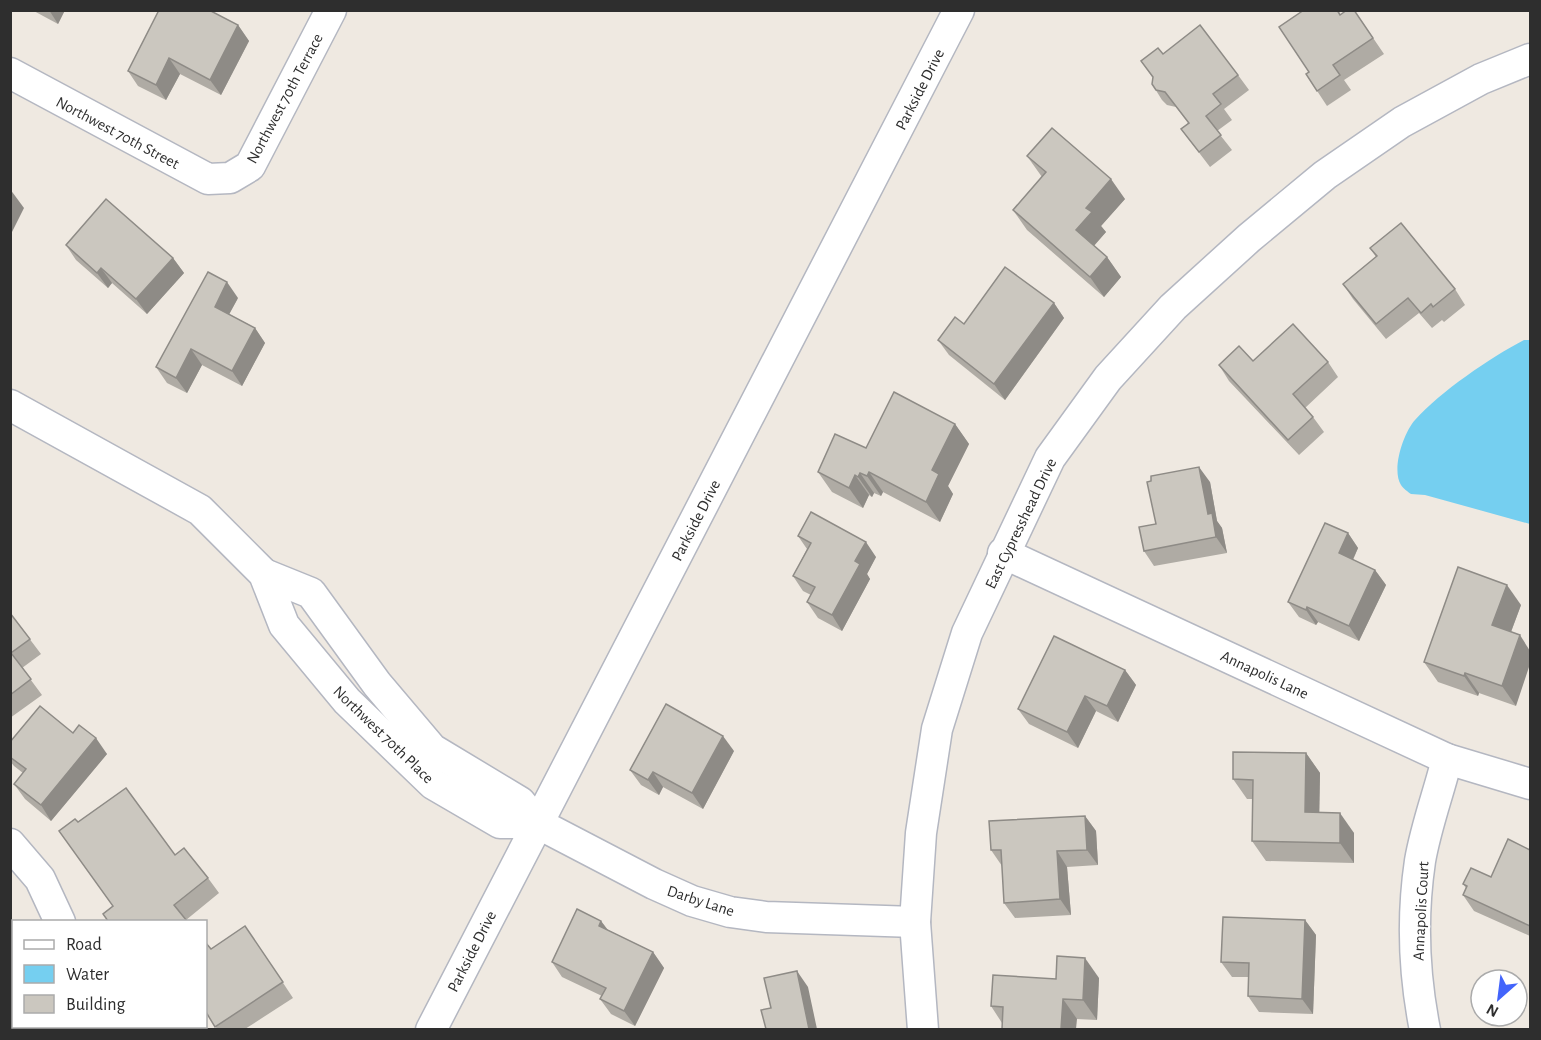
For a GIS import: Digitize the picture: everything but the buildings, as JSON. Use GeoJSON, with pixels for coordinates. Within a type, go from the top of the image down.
{"type":"FeatureCollection","features":[{"type":"Feature","properties":{"kind":"street","name":"Northwest 70th Terrace"},"geometry":{"type":"LineString","coordinates":[[230,178],[250,166],[331,10]]}},
{"type":"Feature","properties":{"kind":"street","name":"Parkside Drive"},"geometry":{"type":"LineString","coordinates":[[431,1029],[959,10]]}},
{"type":"Feature","properties":{"kind":"street","name":"East Cypresshead Drive"},"geometry":{"type":"LineString","coordinates":[[923,1029],[915,922],[921,833],[937,729],[967,633],[1050,458],[1108,378],[1173,307],[1249,238],[1335,168],[1402,122],[1481,79],[1530,59]]}},
{"type":"Feature","properties":{"kind":"street","name":"Northwest 70th Street"},"geometry":{"type":"LineString","coordinates":[[10,73],[208,179],[230,178]]}},
{"type":"Feature","properties":{"kind":"street","name":"Northwest 70th Place"},"geometry":{"type":"LineString","coordinates":[[10,405],[200,510],[264,574],[311,593],[373,678],[413,729],[432,749],[520,802],[537,823]]}},
{"type":"Feature","properties":{"kind":"street","name":"Annapolis Lane"},"geometry":{"type":"LineString","coordinates":[[1003,553],[1447,759],[1530,784]]}},
{"type":"Feature","properties":{"kind":"street","name":"Northwest 70th Place"},"geometry":{"type":"LineString","coordinates":[[264,574],[284,625],[298,644],[347,702],[433,784],[500,823],[537,823]]}},
{"type":"Feature","properties":{"kind":"street"},"geometry":{"type":"LineString","coordinates":[[298,644],[331,620]]}},
{"type":"Feature","properties":{"kind":"street"},"geometry":{"type":"LineString","coordinates":[[347,702],[373,678]]}},
{"type":"Feature","properties":{"kind":"street","name":"Annapolis Court"},"geometry":{"type":"LineString","coordinates":[[1425,1029],[1418,996],[1416,932],[1420,860],[1447,759]]}},
{"type":"Feature","properties":{"kind":"street","name":"Darby Lane"},"geometry":{"type":"LineString","coordinates":[[537,823],[654,884],[692,901],[730,912],[766,917],[915,922]]}},
{"type":"Feature","properties":{"kind":"street"},"geometry":{"type":"LineString","coordinates":[[10,844],[40,879],[60,920]]}},
{"type":"Feature","properties":{"kind":"water"},"geometry":{"type":"Polygon","coordinates":[[[1524,340],[1530,340],[1530,524],[1408,492],[1401,485],[1397,470],[1403,442],[1415,420],[1466,376],[1524,340]]]}}]}
